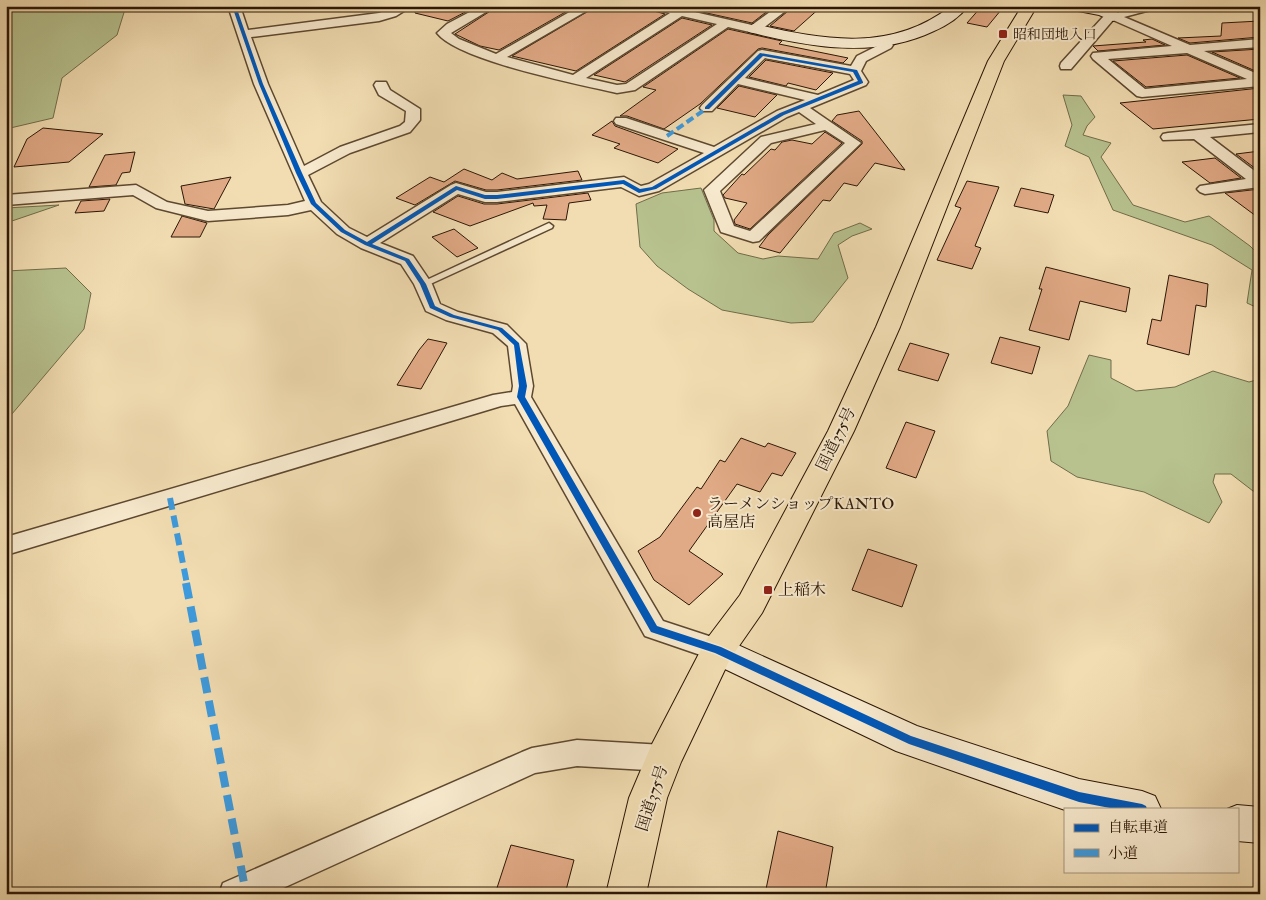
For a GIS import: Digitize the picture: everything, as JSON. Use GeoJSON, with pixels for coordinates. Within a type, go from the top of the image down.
{"type":"FeatureCollection","features":[{"type":"Feature","properties":{"kind":"highway","name":"国道375号"},"geometry":{"type":"LineString","coordinates":[[626,894],[648,798],[664,758],[718,650],[751,604],[841,431],[888,327],[996,61],[1030,6]]}},
{"type":"Feature","properties":{"kind":"street"},"geometry":{"type":"LineString","coordinates":[[234,6],[261,84],[314,204],[343,231],[367,244],[407,260],[423,284],[432,307],[452,316],[500,328],[517,344],[523,386],[521,397],[654,629],[718,650],[909,740],[1078,797],[1137,808]]}},
{"type":"Feature","properties":{"kind":"street"},"geometry":{"type":"LineString","coordinates":[[244,34],[379,17],[392,14],[406,6]]}},
{"type":"Feature","properties":{"kind":"street"},"geometry":{"type":"LineString","coordinates":[[490,6],[450,27],[443,33],[449,40],[497,58],[617,89],[630,87],[726,23]]}},
{"type":"Feature","properties":{"kind":"street"},"geometry":{"type":"LineString","coordinates":[[497,58],[589,6]]}},
{"type":"Feature","properties":{"kind":"street"},"geometry":{"type":"LineString","coordinates":[[654,6],[683,9],[726,23],[812,42],[852,44],[882,42],[905,37],[942,23],[961,6]]}},
{"type":"Feature","properties":{"kind":"street"},"geometry":{"type":"LineString","coordinates":[[754,29],[786,6]]}},
{"type":"Feature","properties":{"kind":"street"},"geometry":{"type":"LineString","coordinates":[[1073,6],[1103,11],[1260,81]]}},
{"type":"Feature","properties":{"kind":"street"},"geometry":{"type":"LineString","coordinates":[[1066,66],[1107,19],[1154,6]]}},
{"type":"Feature","properties":{"kind":"street"},"geometry":{"type":"LineString","coordinates":[[1256,6],[1260,7]]}},
{"type":"Feature","properties":{"kind":"street"},"geometry":{"type":"LineString","coordinates":[[577,78],[683,9]]}},
{"type":"Feature","properties":{"kind":"street"},"geometry":{"type":"LineString","coordinates":[[855,72],[862,58],[887,45],[882,42]]}},
{"type":"Feature","properties":{"kind":"street"},"geometry":{"type":"LineString","coordinates":[[1142,93],[1097,56],[1260,43]]}},
{"type":"Feature","properties":{"kind":"street"},"geometry":{"type":"LineString","coordinates":[[367,244],[456,188],[484,197],[624,182],[639,191],[654,188],[782,114],[861,82],[855,72],[762,54],[706,108]]}},
{"type":"Feature","properties":{"kind":"street"},"geometry":{"type":"LineString","coordinates":[[736,80],[820,99]]}},
{"type":"Feature","properties":{"kind":"street"},"geometry":{"type":"LineString","coordinates":[[1120,95],[1260,81]]}},
{"type":"Feature","properties":{"kind":"street"},"geometry":{"type":"LineString","coordinates":[[299,173],[345,150],[405,130],[413,123],[415,116],[413,109],[384,92],[381,85]]}},
{"type":"Feature","properties":{"kind":"street"},"geometry":{"type":"LineString","coordinates":[[800,107],[827,125],[854,143],[752,237],[727,229],[712,190],[766,140],[827,125]]}},
{"type":"Feature","properties":{"kind":"street"},"geometry":{"type":"LineString","coordinates":[[621,121],[715,152]]}},
{"type":"Feature","properties":{"kind":"street"},"geometry":{"type":"LineString","coordinates":[[1168,137],[1260,128]]}},
{"type":"Feature","properties":{"kind":"street"},"geometry":{"type":"LineString","coordinates":[[1197,134],[1260,182]]}},
{"type":"Feature","properties":{"kind":"street"},"geometry":{"type":"LineString","coordinates":[[1205,189],[1260,182]]}},
{"type":"Feature","properties":{"kind":"street"},"geometry":{"type":"LineString","coordinates":[[6,200],[136,190],[162,205],[208,216],[288,210],[314,204]]}},
{"type":"Feature","properties":{"kind":"street"},"geometry":{"type":"LineString","coordinates":[[6,546],[500,400],[521,397]]}},
{"type":"Feature","properties":{"kind":"street"},"geometry":{"type":"LineString","coordinates":[[234,894],[532,761],[577,753],[664,758]]}},
{"type":"Feature","properties":{"kind":"street"},"geometry":{"type":"LineString","coordinates":[[1238,823],[1260,825]]}},
{"type":"Feature","properties":{"kind":"lane"},"geometry":{"type":"LineString","coordinates":[[423,284],[549,226]]}},
{"type":"Feature","properties":{"kind":"green space"},"geometry":{"type":"Polygon","coordinates":[[[6,6],[126,6],[117,35],[62,78],[53,118],[6,129],[6,6]]]}},
{"type":"Feature","properties":{"kind":"green space"},"geometry":{"type":"Polygon","coordinates":[[[1063,95],[1081,96],[1095,117],[1087,126],[1083,135],[1111,143],[1101,157],[1133,205],[1185,222],[1209,216],[1250,246],[1260,256],[1260,309],[1247,303],[1252,270],[1212,245],[1113,210],[1089,157],[1065,146],[1072,125],[1063,95]]]}},
{"type":"Feature","properties":{"kind":"green space"},"geometry":{"type":"Polygon","coordinates":[[[701,188],[714,220],[714,231],[738,253],[763,259],[778,256],[818,259],[834,233],[860,223],[872,229],[852,236],[838,245],[848,278],[813,322],[791,323],[722,310],[688,289],[657,266],[640,247],[636,204],[662,193],[701,188]]]}},
{"type":"Feature","properties":{"kind":"green space"},"geometry":{"type":"Polygon","coordinates":[[[59,205],[6,223],[6,208],[59,205]]]}},
{"type":"Feature","properties":{"kind":"green space"},"geometry":{"type":"Polygon","coordinates":[[[66,268],[91,293],[84,329],[6,421],[6,271],[66,268]]]}},
{"type":"Feature","properties":{"kind":"green space"},"geometry":{"type":"Polygon","coordinates":[[[1089,355],[1111,360],[1111,378],[1136,391],[1175,387],[1213,371],[1249,382],[1260,379],[1260,492],[1253,491],[1231,474],[1215,474],[1213,482],[1222,502],[1209,523],[1144,492],[1077,477],[1051,461],[1047,431],[1068,406],[1089,355]]]}},
{"type":"Feature","properties":{"kind":"building"},"geometry":{"type":"Polygon","coordinates":[[[416,6],[477,6],[448,21],[415,13],[416,6]]]}},
{"type":"Feature","properties":{"kind":"building"},"geometry":{"type":"Polygon","coordinates":[[[498,6],[576,6],[499,50],[480,46],[455,34],[498,6]]]}},
{"type":"Feature","properties":{"kind":"building"},"geometry":{"type":"Polygon","coordinates":[[[597,6],[646,6],[650,10],[665,14],[576,71],[512,56],[597,6]]]}},
{"type":"Feature","properties":{"kind":"building"},"geometry":{"type":"Polygon","coordinates":[[[693,6],[774,6],[752,23],[693,10],[693,6]]]}},
{"type":"Feature","properties":{"kind":"building"},"geometry":{"type":"Polygon","coordinates":[[[794,6],[822,6],[794,31],[770,26],[794,6]]]}},
{"type":"Feature","properties":{"kind":"building"},"geometry":{"type":"Polygon","coordinates":[[[981,7],[1001,10],[987,27],[967,23],[981,7]]]}},
{"type":"Feature","properties":{"kind":"building"},"geometry":{"type":"Polygon","coordinates":[[[682,18],[712,25],[625,82],[594,75],[682,18]]]}},
{"type":"Feature","properties":{"kind":"building"},"geometry":{"type":"Polygon","coordinates":[[[1260,21],[1260,37],[1190,43],[1178,38],[1221,36],[1222,23],[1260,21]]]}},
{"type":"Feature","properties":{"kind":"building"},"geometry":{"type":"Polygon","coordinates":[[[728,29],[782,41],[779,44],[848,58],[843,63],[762,48],[758,49],[700,104],[664,129],[627,116],[620,116],[656,90],[643,87],[728,29]]]}},
{"type":"Feature","properties":{"kind":"building"},"geometry":{"type":"Polygon","coordinates":[[[1152,39],[1165,45],[1098,51],[1093,46],[1146,42],[1143,40],[1152,39]]]}},
{"type":"Feature","properties":{"kind":"building"},"geometry":{"type":"Polygon","coordinates":[[[1260,49],[1260,73],[1212,52],[1260,49]]]}},
{"type":"Feature","properties":{"kind":"building"},"geometry":{"type":"Polygon","coordinates":[[[1187,55],[1240,78],[1146,87],[1113,61],[1187,55]]]}},
{"type":"Feature","properties":{"kind":"building"},"geometry":{"type":"Polygon","coordinates":[[[766,60],[833,73],[816,90],[788,83],[786,86],[749,77],[766,60]]]}},
{"type":"Feature","properties":{"kind":"building"},"geometry":{"type":"Polygon","coordinates":[[[739,86],[777,95],[755,117],[717,108],[739,86]]]}},
{"type":"Feature","properties":{"kind":"building"},"geometry":{"type":"Polygon","coordinates":[[[1260,88],[1260,119],[1153,129],[1120,103],[1260,88]]]}},
{"type":"Feature","properties":{"kind":"building"},"geometry":{"type":"Polygon","coordinates":[[[859,111],[905,170],[875,163],[857,186],[844,183],[830,201],[823,200],[780,253],[759,247],[768,235],[862,144],[862,141],[832,121],[837,115],[859,111]]]}},
{"type":"Feature","properties":{"kind":"building"},"geometry":{"type":"Polygon","coordinates":[[[612,121],[615,126],[678,149],[658,163],[614,148],[620,144],[592,135],[612,121]]]}},
{"type":"Feature","properties":{"kind":"building"},"geometry":{"type":"Polygon","coordinates":[[[43,128],[103,134],[69,162],[14,167],[27,139],[43,128]]]}},
{"type":"Feature","properties":{"kind":"building"},"geometry":{"type":"Polygon","coordinates":[[[825,132],[842,143],[750,229],[735,224],[734,220],[747,203],[725,198],[723,195],[742,174],[744,175],[771,149],[775,150],[782,142],[792,140],[812,144],[825,132]]]}},
{"type":"Feature","properties":{"kind":"building"},"geometry":{"type":"Polygon","coordinates":[[[1260,151],[1260,172],[1236,154],[1260,151]]]}},
{"type":"Feature","properties":{"kind":"building"},"geometry":{"type":"Polygon","coordinates":[[[135,152],[130,172],[122,173],[116,185],[89,187],[105,155],[135,152]]]}},
{"type":"Feature","properties":{"kind":"building"},"geometry":{"type":"Polygon","coordinates":[[[1215,158],[1241,178],[1210,183],[1182,162],[1215,158]]]}},
{"type":"Feature","properties":{"kind":"building"},"geometry":{"type":"Polygon","coordinates":[[[464,169],[492,180],[502,173],[517,179],[578,171],[582,180],[497,190],[486,190],[455,181],[415,205],[396,198],[430,177],[444,182],[464,169]]]}},
{"type":"Feature","properties":{"kind":"building"},"geometry":{"type":"Polygon","coordinates":[[[231,177],[214,209],[185,204],[181,186],[231,177]]]}},
{"type":"Feature","properties":{"kind":"building"},"geometry":{"type":"Polygon","coordinates":[[[967,181],[999,187],[975,246],[981,248],[972,269],[937,260],[961,208],[955,206],[967,181]]]}},
{"type":"Feature","properties":{"kind":"building"},"geometry":{"type":"Polygon","coordinates":[[[1021,188],[1054,195],[1048,213],[1014,206],[1021,188]]]}},
{"type":"Feature","properties":{"kind":"building"},"geometry":{"type":"Polygon","coordinates":[[[1260,189],[1260,219],[1225,193],[1260,189]]]}},
{"type":"Feature","properties":{"kind":"building"},"geometry":{"type":"Polygon","coordinates":[[[588,193],[591,200],[569,203],[566,220],[543,219],[547,205],[534,206],[533,203],[470,226],[433,212],[458,196],[484,204],[497,204],[588,193]]]}},
{"type":"Feature","properties":{"kind":"building"},"geometry":{"type":"Polygon","coordinates":[[[110,199],[104,211],[75,213],[81,201],[110,199]]]}},
{"type":"Feature","properties":{"kind":"building"},"geometry":{"type":"Polygon","coordinates":[[[182,216],[207,223],[200,237],[171,237],[182,216]]]}},
{"type":"Feature","properties":{"kind":"building"},"geometry":{"type":"Polygon","coordinates":[[[454,229],[478,248],[457,257],[432,237],[454,229]]]}},
{"type":"Feature","properties":{"kind":"building"},"geometry":{"type":"Polygon","coordinates":[[[1046,267],[1130,288],[1126,312],[1080,301],[1069,340],[1029,330],[1042,289],[1039,289],[1046,267]]]}},
{"type":"Feature","properties":{"kind":"building"},"geometry":{"type":"Polygon","coordinates":[[[1169,275],[1208,284],[1206,307],[1196,305],[1189,355],[1147,344],[1152,319],[1161,321],[1169,275]]]}},
{"type":"Feature","properties":{"kind":"building"},"geometry":{"type":"Polygon","coordinates":[[[1000,337],[1040,347],[1032,374],[991,363],[1000,337]]]}},
{"type":"Feature","properties":{"kind":"building"},"geometry":{"type":"Polygon","coordinates":[[[428,339],[447,343],[421,389],[397,385],[419,350],[428,339]]]}},
{"type":"Feature","properties":{"kind":"building"},"geometry":{"type":"Polygon","coordinates":[[[910,343],[949,354],[938,381],[898,370],[910,343]]]}},
{"type":"Feature","properties":{"kind":"building"},"geometry":{"type":"Polygon","coordinates":[[[906,422],[935,431],[916,478],[886,468],[906,422]]]}},
{"type":"Feature","properties":{"kind":"building"},"geometry":{"type":"Polygon","coordinates":[[[741,438],[765,447],[768,443],[796,453],[782,476],[772,473],[760,492],[737,484],[689,551],[723,574],[689,605],[654,580],[638,551],[660,537],[697,487],[701,489],[720,460],[725,462],[741,438]]]}},
{"type":"Feature","properties":{"kind":"building"},"geometry":{"type":"Polygon","coordinates":[[[868,549],[917,565],[902,607],[852,590],[868,549]]]}},
{"type":"Feature","properties":{"kind":"building"},"geometry":{"type":"Polygon","coordinates":[[[778,831],[833,847],[825,894],[765,894],[778,831]]]}},
{"type":"Feature","properties":{"kind":"building"},"geometry":{"type":"Polygon","coordinates":[[[511,845],[574,860],[565,894],[495,894],[511,845]]]}},
{"type":"Feature","properties":{"kind":"marked path"},"geometry":{"type":"LineString","coordinates":[[667,136],[707,108]]}},
{"type":"Feature","properties":{"kind":"marked path"},"geometry":{"type":"LineString","coordinates":[[170,498],[245,888]]}},
{"type":"Feature","properties":{"kind":"cycle path"},"geometry":{"type":"LineString","coordinates":[[234,6],[261,84],[314,204],[343,231],[367,244],[407,260],[423,284],[432,307],[452,316],[500,329],[517,344],[523,386],[521,397],[654,629],[718,650],[909,740],[1079,797],[1137,808]]}},
{"type":"Feature","properties":{"kind":"cycle path"},"geometry":{"type":"LineString","coordinates":[[367,244],[456,188],[485,197],[624,182],[639,191],[654,188],[782,114],[861,82],[855,71],[762,54],[707,108]]}},
{"type":"Feature","properties":{"kind":"place","name":"昭和団地入口"},"geometry":{"type":"Point","coordinates":[1003,34]}},
{"type":"Feature","properties":{"kind":"place","name":"ラーメンショップKANTO 高屋店"},"geometry":{"type":"Point","coordinates":[697,513]}},
{"type":"Feature","properties":{"kind":"place","name":"上稲木"},"geometry":{"type":"Point","coordinates":[768,590]}}]}
